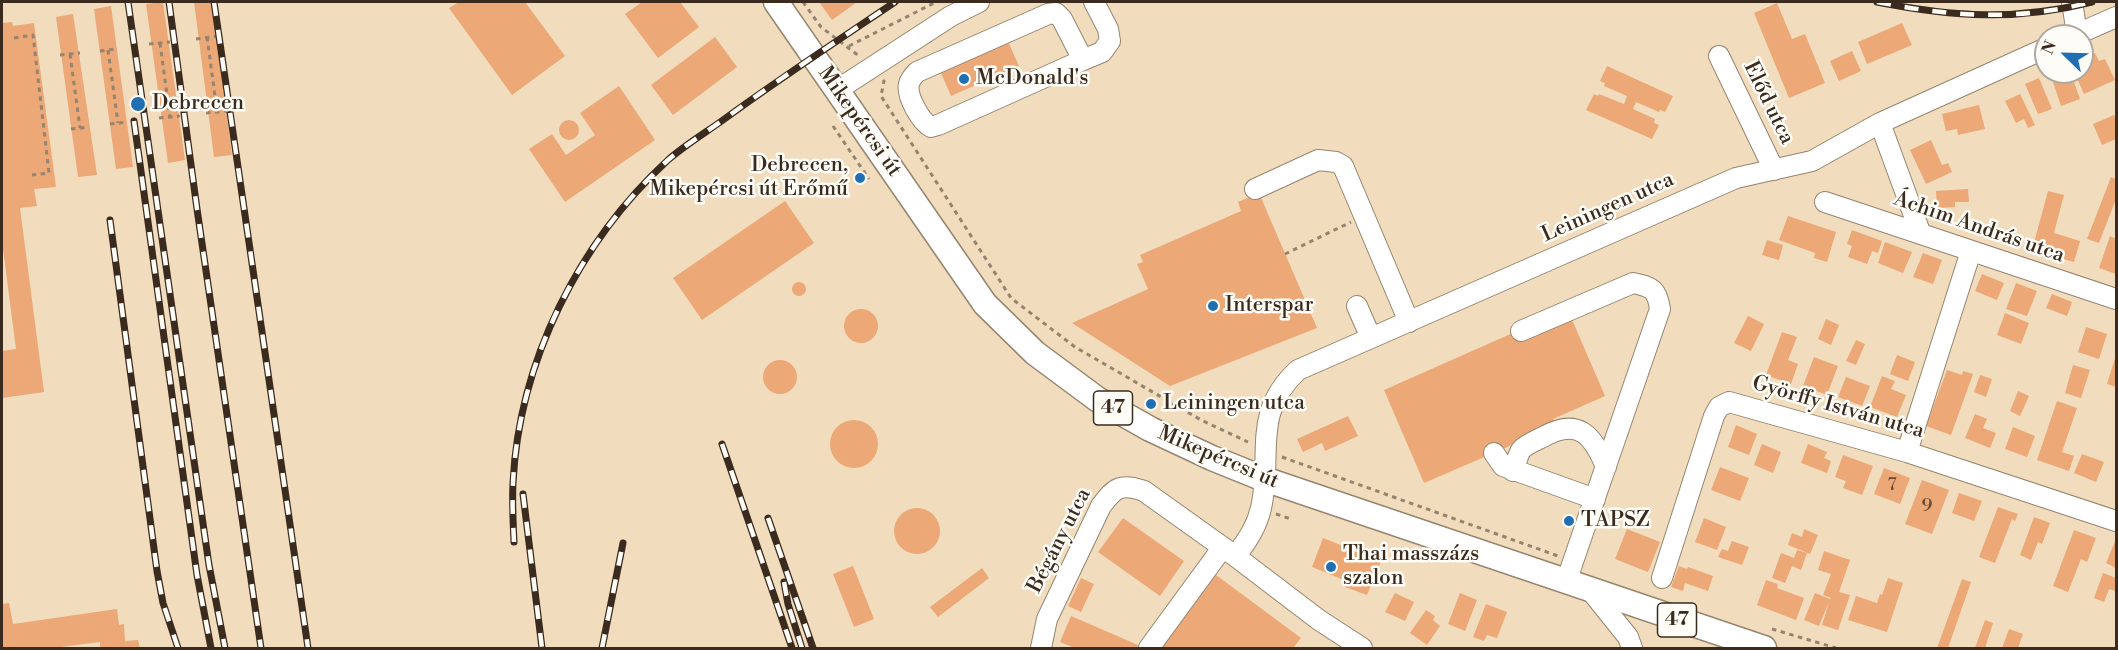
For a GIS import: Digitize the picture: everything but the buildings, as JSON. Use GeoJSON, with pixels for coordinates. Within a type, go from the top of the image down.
{"type":"FeatureCollection","features":[{"type":"Feature","properties":{"kind":"main road","name":"Mikepércsi út"},"geometry":{"type":"LineString","coordinates":[[776,2],[985,304],[1035,353],[1097,399],[1150,429],[1264,479],[1570,572],[1590,591],[1766,638]]}},
{"type":"Feature","properties":{"kind":"street"},"geometry":{"type":"LineString","coordinates":[[837,90],[951,16],[979,2]]}},
{"type":"Feature","properties":{"kind":"street"},"geometry":{"type":"LineString","coordinates":[[1083,60],[1066,26],[1056,13],[1048,14],[917,72],[909,84],[909,92],[921,120],[931,127],[1102,52],[1110,41],[1108,29],[1094,2]]}},
{"type":"Feature","properties":{"kind":"street"},"geometry":{"type":"LineString","coordinates":[[2072,2],[2074,24]]}},
{"type":"Feature","properties":{"kind":"street"},"geometry":{"type":"LineString","coordinates":[[2094,27],[2116,17]]}},
{"type":"Feature","properties":{"kind":"street","name":"Leiningen utca"},"geometry":{"type":"LineString","coordinates":[[1149,648],[1229,551],[1248,541],[1261,509],[1264,450],[1270,409],[1278,392],[1298,370],[1736,178],[1812,161],[1880,123],[2034,53]]}},
{"type":"Feature","properties":{"kind":"street","name":"Előd utca"},"geometry":{"type":"LineString","coordinates":[[1719,56],[1774,170]]}},
{"type":"Feature","properties":{"kind":"street"},"geometry":{"type":"LineString","coordinates":[[1880,123],[1920,232]]}},
{"type":"Feature","properties":{"kind":"street"},"geometry":{"type":"LineString","coordinates":[[1256,189],[1318,160],[1336,162],[1343,166],[1409,322]]}},
{"type":"Feature","properties":{"kind":"street","name":"Áchim András utca"},"geometry":{"type":"LineString","coordinates":[[1825,202],[2116,299]]}},
{"type":"Feature","properties":{"kind":"street"},"geometry":{"type":"LineString","coordinates":[[1907,452],[1971,251]]}},
{"type":"Feature","properties":{"kind":"street"},"geometry":{"type":"LineString","coordinates":[[1521,331],[1633,283],[1649,287],[1658,295],[1660,309],[1570,572]]}},
{"type":"Feature","properties":{"kind":"street"},"geometry":{"type":"LineString","coordinates":[[1357,306],[1371,338]]}},
{"type":"Feature","properties":{"kind":"street","name":"Györffy István utca"},"geometry":{"type":"LineString","coordinates":[[1662,579],[1714,416],[1719,407],[1730,402],[1907,452],[2116,521]]}},
{"type":"Feature","properties":{"kind":"street"},"geometry":{"type":"LineString","coordinates":[[1513,471],[1522,449],[1555,430],[1575,428],[1590,437],[1599,450],[1606,468]]}},
{"type":"Feature","properties":{"kind":"street"},"geometry":{"type":"LineString","coordinates":[[1494,453],[1503,466],[1513,471],[1595,499]]}},
{"type":"Feature","properties":{"kind":"street","name":"Bégány utca"},"geometry":{"type":"LineString","coordinates":[[1041,648],[1047,619],[1101,506],[1112,492],[1121,487],[1133,487],[1144,491],[1229,551]]}},
{"type":"Feature","properties":{"kind":"street"},"geometry":{"type":"LineString","coordinates":[[1229,551],[1319,620],[1362,648]]}},
{"type":"Feature","properties":{"kind":"street"},"geometry":{"type":"LineString","coordinates":[[1590,591],[1628,637],[1632,648]]}},
{"type":"Feature","properties":{"kind":"path"},"geometry":{"type":"LineString","coordinates":[[803,2],[821,27],[849,46],[884,81],[881,96],[1011,298],[1075,347],[1201,420],[1264,450],[1570,572]]}},
{"type":"Feature","properties":{"kind":"path"},"geometry":{"type":"LineString","coordinates":[[849,46],[936,2]]}},
{"type":"Feature","properties":{"kind":"path"},"geometry":{"type":"LineString","coordinates":[[14,38],[33,35],[49,173],[32,175]]}},
{"type":"Feature","properties":{"kind":"path"},"geometry":{"type":"LineString","coordinates":[[196,39],[218,36]]}},
{"type":"Feature","properties":{"kind":"path"},"geometry":{"type":"LineString","coordinates":[[207,37],[218,111]]}},
{"type":"Feature","properties":{"kind":"path"},"geometry":{"type":"LineString","coordinates":[[149,45],[170,42]]}},
{"type":"Feature","properties":{"kind":"path"},"geometry":{"type":"LineString","coordinates":[[160,43],[170,117]]}},
{"type":"Feature","properties":{"kind":"path"},"geometry":{"type":"LineString","coordinates":[[100,51],[116,48]]}},
{"type":"Feature","properties":{"kind":"path"},"geometry":{"type":"LineString","coordinates":[[108,50],[118,123]]}},
{"type":"Feature","properties":{"kind":"path"},"geometry":{"type":"LineString","coordinates":[[60,55],[80,53]]}},
{"type":"Feature","properties":{"kind":"path"},"geometry":{"type":"LineString","coordinates":[[70,54],[80,128]]}},
{"type":"Feature","properties":{"kind":"path"},"geometry":{"type":"LineString","coordinates":[[206,112],[228,111]]}},
{"type":"Feature","properties":{"kind":"path"},"geometry":{"type":"LineString","coordinates":[[159,118],[180,116]]}},
{"type":"Feature","properties":{"kind":"path"},"geometry":{"type":"LineString","coordinates":[[110,124],[127,122]]}},
{"type":"Feature","properties":{"kind":"path"},"geometry":{"type":"LineString","coordinates":[[71,129],[89,126]]}},
{"type":"Feature","properties":{"kind":"path"},"geometry":{"type":"LineString","coordinates":[[833,126],[869,178]]}},
{"type":"Feature","properties":{"kind":"path"},"geometry":{"type":"LineString","coordinates":[[1285,255],[1351,222]]}},
{"type":"Feature","properties":{"kind":"path"},"geometry":{"type":"LineString","coordinates":[[1766,638],[1836,648]]}},
{"type":"Feature","properties":{"kind":"railway"},"geometry":{"type":"LineString","coordinates":[[128,2],[209,565],[225,648]]}},
{"type":"Feature","properties":{"kind":"railway"},"geometry":{"type":"LineString","coordinates":[[169,2],[261,648]]}},
{"type":"Feature","properties":{"kind":"railway"},"geometry":{"type":"LineString","coordinates":[[214,2],[308,648]]}},
{"type":"Feature","properties":{"kind":"railway"},"geometry":{"type":"LineString","coordinates":[[514,542],[513,483],[518,437],[527,393],[541,349],[559,306],[581,266],[607,228],[636,192],[668,160],[688,144],[895,2]]}},
{"type":"Feature","properties":{"kind":"railway"},"geometry":{"type":"LineString","coordinates":[[1877,2],[1932,11],[1985,15],[2037,12],[2092,2]]}},
{"type":"Feature","properties":{"kind":"railway"},"geometry":{"type":"LineString","coordinates":[[134,121],[197,575],[211,648]]}},
{"type":"Feature","properties":{"kind":"railway"},"geometry":{"type":"LineString","coordinates":[[110,220],[157,571],[163,603],[178,648]]}},
{"type":"Feature","properties":{"kind":"railway"},"geometry":{"type":"LineString","coordinates":[[722,444],[792,648]]}},
{"type":"Feature","properties":{"kind":"railway"},"geometry":{"type":"LineString","coordinates":[[523,494],[542,648]]}},
{"type":"Feature","properties":{"kind":"railway"},"geometry":{"type":"LineString","coordinates":[[768,518],[813,648]]}},
{"type":"Feature","properties":{"kind":"railway"},"geometry":{"type":"LineString","coordinates":[[602,648],[623,543]]}},
{"type":"Feature","properties":{"kind":"railway"},"geometry":{"type":"LineString","coordinates":[[784,582],[788,604],[802,648]]}},
{"type":"Feature","properties":{"kind":"place","name":"McDonald's"},"geometry":{"type":"Point","coordinates":[964,79]}},
{"type":"Feature","properties":{"kind":"place","name":"Debrecen"},"geometry":{"type":"Point","coordinates":[138,104]}},
{"type":"Feature","properties":{"kind":"place","name":"Debrecen, Mikepércsi út Erőmű"},"geometry":{"type":"Point","coordinates":[860,178]}},
{"type":"Feature","properties":{"kind":"place","name":"Interspar"},"geometry":{"type":"Point","coordinates":[1213,306]}},
{"type":"Feature","properties":{"kind":"place","name":"Leiningen utca"},"geometry":{"type":"Point","coordinates":[1151,404]}},
{"type":"Feature","properties":{"kind":"place","name":"TAPSZ"},"geometry":{"type":"Point","coordinates":[1569,521]}},
{"type":"Feature","properties":{"kind":"place","name":"Thai masszázs szalon"},"geometry":{"type":"Point","coordinates":[1331,567]}}]}
